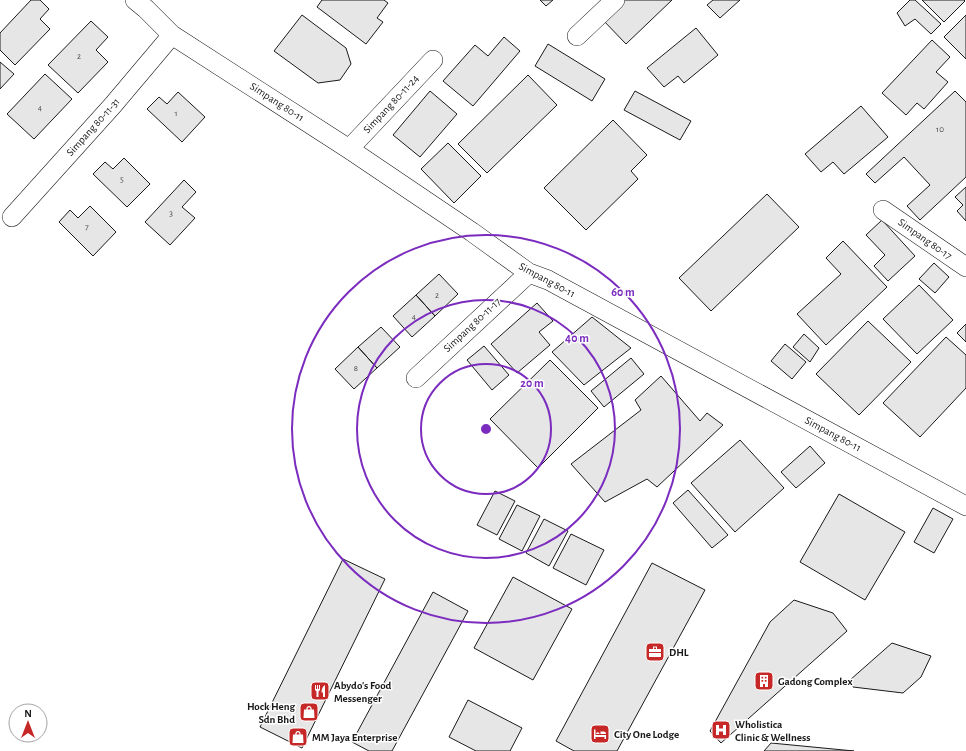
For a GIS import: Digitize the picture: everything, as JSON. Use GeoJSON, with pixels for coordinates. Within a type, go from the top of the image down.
{"type":"FeatureCollection","features":[{"type":"Feature","properties":{"kind":"street"},"geometry":{"type":"LineString","coordinates":[[577,36],[615,0]]}},
{"type":"Feature","properties":{"kind":"street","name":"Simpang 80-11"},"geometry":{"type":"LineString","coordinates":[[145,3],[172,35],[349,149],[472,232],[529,273],[555,284],[966,506]]}},
{"type":"Feature","properties":{"kind":"street","name":"Simpang 80-11-31"},"geometry":{"type":"LineString","coordinates":[[12,217],[113,105],[172,35]]}},
{"type":"Feature","properties":{"kind":"street","name":"Simpang 80-11-24"},"geometry":{"type":"LineString","coordinates":[[349,149],[433,60]]}},
{"type":"Feature","properties":{"kind":"street","name":"Simpang 80-17"},"geometry":{"type":"LineString","coordinates":[[883,210],[966,267]]}},
{"type":"Feature","properties":{"kind":"street","name":"Simpang 80-11-17"},"geometry":{"type":"LineString","coordinates":[[416,378],[529,273]]}},
{"type":"Feature","properties":{"kind":"building"},"geometry":{"type":"Polygon","coordinates":[[[31,0],[40,0],[49,9],[40,19],[50,29],[15,65],[0,50],[0,33],[31,0]]]}},
{"type":"Feature","properties":{"kind":"building"},"geometry":{"type":"Polygon","coordinates":[[[322,0],[384,0],[388,3],[377,18],[383,22],[366,44],[317,7],[322,0]]]}},
{"type":"Feature","properties":{"kind":"building"},"geometry":{"type":"Polygon","coordinates":[[[540,0],[553,0],[546,6],[540,0]]]}},
{"type":"Feature","properties":{"kind":"building"},"geometry":{"type":"Polygon","coordinates":[[[623,0],[672,0],[626,44],[602,19],[623,0]]]}},
{"type":"Feature","properties":{"kind":"building"},"geometry":{"type":"Polygon","coordinates":[[[713,0],[740,0],[720,18],[707,5],[713,0]]]}},
{"type":"Feature","properties":{"kind":"building"},"geometry":{"type":"Polygon","coordinates":[[[910,0],[915,0],[941,24],[931,34],[915,19],[905,26],[897,13],[910,0]]]}},
{"type":"Feature","properties":{"kind":"building"},"geometry":{"type":"Polygon","coordinates":[[[922,0],[964,0],[965,1],[944,22],[922,0]]]}},
{"type":"Feature","properties":{"kind":"building"},"geometry":{"type":"Polygon","coordinates":[[[302,15],[346,48],[351,64],[340,80],[318,83],[274,51],[302,15]]]}},
{"type":"Feature","properties":{"kind":"building"},"geometry":{"type":"Polygon","coordinates":[[[966,15],[966,59],[944,37],[966,15]]]}},
{"type":"Feature","properties":{"kind":"building"},"geometry":{"type":"Polygon","coordinates":[[[91,21],[108,37],[96,50],[108,62],[78,93],[48,65],[91,21]]]}},
{"type":"Feature","properties":{"kind":"building"},"geometry":{"type":"Polygon","coordinates":[[[696,28],[718,55],[684,83],[678,76],[664,87],[647,68],[696,28]]]}},
{"type":"Feature","properties":{"kind":"building"},"geometry":{"type":"Polygon","coordinates":[[[504,37],[520,51],[473,106],[443,81],[475,45],[488,56],[504,37]]]}},
{"type":"Feature","properties":{"kind":"building"},"geometry":{"type":"Polygon","coordinates":[[[932,40],[950,57],[936,72],[948,82],[924,109],[917,103],[906,115],[882,93],[932,40]]]}},
{"type":"Feature","properties":{"kind":"building"},"geometry":{"type":"Polygon","coordinates":[[[548,44],[605,79],[592,101],[535,66],[548,44]]]}},
{"type":"Feature","properties":{"kind":"building"},"geometry":{"type":"Polygon","coordinates":[[[0,62],[14,74],[0,89],[0,62]]]}},
{"type":"Feature","properties":{"kind":"building"},"geometry":{"type":"Polygon","coordinates":[[[45,74],[72,99],[34,139],[7,114],[45,74]]]}},
{"type":"Feature","properties":{"kind":"building"},"geometry":{"type":"Polygon","coordinates":[[[528,75],[557,105],[487,173],[458,144],[528,75]]]}},
{"type":"Feature","properties":{"kind":"building"},"geometry":{"type":"Polygon","coordinates":[[[430,91],[457,114],[420,157],[393,135],[430,91]]]}},
{"type":"Feature","properties":{"kind":"building"},"geometry":{"type":"Polygon","coordinates":[[[635,91],[691,121],[680,140],[624,110],[635,91]]]}},
{"type":"Feature","properties":{"kind":"building"},"geometry":{"type":"Polygon","coordinates":[[[955,91],[966,102],[966,177],[920,220],[907,206],[930,185],[904,157],[875,183],[866,174],[955,91]]]}},
{"type":"Feature","properties":{"kind":"building"},"geometry":{"type":"Polygon","coordinates":[[[178,92],[205,117],[182,142],[147,109],[159,97],[167,104],[178,92]]]}},
{"type":"Feature","properties":{"kind":"building"},"geometry":{"type":"Polygon","coordinates":[[[861,106],[888,137],[844,174],[833,162],[821,172],[805,154],[861,106]]]}},
{"type":"Feature","properties":{"kind":"building"},"geometry":{"type":"Polygon","coordinates":[[[613,120],[647,155],[631,171],[638,179],[586,230],[544,188],[613,120]]]}},
{"type":"Feature","properties":{"kind":"building"},"geometry":{"type":"Polygon","coordinates":[[[448,143],[481,176],[454,203],[421,169],[448,143]]]}},
{"type":"Feature","properties":{"kind":"building"},"geometry":{"type":"Polygon","coordinates":[[[124,158],[150,184],[127,207],[93,174],[105,162],[113,169],[124,158]]]}},
{"type":"Feature","properties":{"kind":"building"},"geometry":{"type":"Polygon","coordinates":[[[184,180],[196,192],[182,207],[195,218],[170,245],[145,222],[184,180]]]}},
{"type":"Feature","properties":{"kind":"building"},"geometry":{"type":"Polygon","coordinates":[[[966,187],[966,221],[957,211],[963,205],[955,197],[966,187]]]}},
{"type":"Feature","properties":{"kind":"building"},"geometry":{"type":"Polygon","coordinates":[[[767,194],[799,227],[711,311],[679,278],[767,194]]]}},
{"type":"Feature","properties":{"kind":"building"},"geometry":{"type":"Polygon","coordinates":[[[90,206],[116,232],[93,256],[59,222],[70,210],[78,218],[90,206]]]}},
{"type":"Feature","properties":{"kind":"building"},"geometry":{"type":"Polygon","coordinates":[[[882,220],[915,256],[888,281],[874,266],[885,255],[866,235],[882,220]]]}},
{"type":"Feature","properties":{"kind":"building"},"geometry":{"type":"Polygon","coordinates":[[[843,241],[887,287],[826,345],[797,314],[841,274],[826,258],[843,241]]]}},
{"type":"Feature","properties":{"kind":"building"},"geometry":{"type":"Polygon","coordinates":[[[934,263],[949,277],[935,293],[919,279],[934,263]]]}},
{"type":"Feature","properties":{"kind":"building"},"geometry":{"type":"Polygon","coordinates":[[[439,274],[458,294],[435,316],[416,295],[439,274]]]}},
{"type":"Feature","properties":{"kind":"building"},"geometry":{"type":"Polygon","coordinates":[[[919,285],[953,320],[917,354],[883,319],[919,285]]]}},
{"type":"Feature","properties":{"kind":"building"},"geometry":{"type":"Polygon","coordinates":[[[416,295],[435,316],[412,337],[393,316],[416,295]]]}},
{"type":"Feature","properties":{"kind":"building"},"geometry":{"type":"Polygon","coordinates":[[[537,303],[553,321],[539,332],[550,345],[517,373],[491,344],[537,303]]]}},
{"type":"Feature","properties":{"kind":"building"},"geometry":{"type":"Polygon","coordinates":[[[592,317],[631,348],[584,385],[552,352],[592,317]]]}},
{"type":"Feature","properties":{"kind":"building"},"geometry":{"type":"Polygon","coordinates":[[[868,321],[911,362],[859,415],[816,374],[868,321]]]}},
{"type":"Feature","properties":{"kind":"building"},"geometry":{"type":"Polygon","coordinates":[[[966,324],[966,342],[957,333],[966,324]]]}},
{"type":"Feature","properties":{"kind":"building"},"geometry":{"type":"Polygon","coordinates":[[[381,327],[400,347],[377,368],[358,347],[381,327]]]}},
{"type":"Feature","properties":{"kind":"building"},"geometry":{"type":"Polygon","coordinates":[[[804,334],[819,348],[810,362],[793,347],[804,334]]]}},
{"type":"Feature","properties":{"kind":"building"},"geometry":{"type":"Polygon","coordinates":[[[946,337],[966,355],[966,388],[920,437],[883,403],[946,337]]]}},
{"type":"Feature","properties":{"kind":"building"},"geometry":{"type":"Polygon","coordinates":[[[785,344],[806,362],[792,379],[771,361],[785,344]]]}},
{"type":"Feature","properties":{"kind":"building"},"geometry":{"type":"Polygon","coordinates":[[[484,346],[509,375],[492,390],[467,360],[484,346]]]}},
{"type":"Feature","properties":{"kind":"building"},"geometry":{"type":"Polygon","coordinates":[[[358,347],[377,368],[354,389],[335,369],[358,347]]]}},
{"type":"Feature","properties":{"kind":"building"},"geometry":{"type":"Polygon","coordinates":[[[631,358],[644,374],[604,407],[591,391],[631,358]]]}},
{"type":"Feature","properties":{"kind":"building"},"geometry":{"type":"Polygon","coordinates":[[[550,360],[598,408],[538,468],[490,419],[550,360]]]}},
{"type":"Feature","properties":{"kind":"building"},"geometry":{"type":"Polygon","coordinates":[[[661,376],[700,421],[707,413],[723,425],[657,487],[647,479],[605,502],[571,464],[641,410],[635,400],[661,376]]]}},
{"type":"Feature","properties":{"kind":"building"},"geometry":{"type":"Polygon","coordinates":[[[740,440],[784,488],[735,532],[691,483],[740,440]]]}},
{"type":"Feature","properties":{"kind":"building"},"geometry":{"type":"Polygon","coordinates":[[[810,446],[825,463],[796,488],[781,472],[810,446]]]}},
{"type":"Feature","properties":{"kind":"building"},"geometry":{"type":"Polygon","coordinates":[[[688,490],[728,535],[712,548],[673,503],[688,490]]]}},
{"type":"Feature","properties":{"kind":"building"},"geometry":{"type":"Polygon","coordinates":[[[495,491],[515,501],[497,535],[477,525],[495,491]]]}},
{"type":"Feature","properties":{"kind":"building"},"geometry":{"type":"Polygon","coordinates":[[[839,494],[905,532],[865,600],[800,562],[839,494]]]}},
{"type":"Feature","properties":{"kind":"building"},"geometry":{"type":"Polygon","coordinates":[[[517,505],[540,516],[522,551],[499,539],[517,505]]]}},
{"type":"Feature","properties":{"kind":"building"},"geometry":{"type":"Polygon","coordinates":[[[933,508],[953,519],[934,553],[914,542],[933,508]]]}},
{"type":"Feature","properties":{"kind":"building"},"geometry":{"type":"Polygon","coordinates":[[[544,519],[568,531],[549,566],[526,553],[544,519]]]}},
{"type":"Feature","properties":{"kind":"building"},"geometry":{"type":"Polygon","coordinates":[[[571,534],[604,550],[586,585],[553,568],[571,534]]]}},
{"type":"Feature","properties":{"kind":"building"},"geometry":{"type":"Polygon","coordinates":[[[343,559],[385,579],[302,748],[260,727],[343,559]]]}},
{"type":"Feature","properties":{"kind":"building"},"geometry":{"type":"Polygon","coordinates":[[[652,563],[705,590],[617,751],[574,751],[556,741],[652,563]]]}},
{"type":"Feature","properties":{"kind":"building"},"geometry":{"type":"Polygon","coordinates":[[[513,577],[572,609],[533,680],[474,648],[513,577]]]}},
{"type":"Feature","properties":{"kind":"building"},"geometry":{"type":"Polygon","coordinates":[[[433,592],[468,611],[392,751],[369,751],[352,742],[433,592]]]}},
{"type":"Feature","properties":{"kind":"building","name":"Gadong Complex"},"geometry":{"type":"Polygon","coordinates":[[[794,600],[833,613],[847,631],[721,743],[710,731],[770,622],[794,600]]]}},
{"type":"Feature","properties":{"kind":"building"},"geometry":{"type":"Polygon","coordinates":[[[892,643],[931,656],[921,677],[903,693],[853,687],[850,680],[892,643]]]}},
{"type":"Feature","properties":{"kind":"building"},"geometry":{"type":"Polygon","coordinates":[[[468,700],[522,728],[510,751],[476,751],[449,737],[468,700]]]}},
{"type":"Feature","properties":{"kind":"building"},"geometry":{"type":"Polygon","coordinates":[[[771,743],[854,751],[764,751],[771,743]]]}},
{"type":"Feature","properties":{"kind":"place","name":"DHL"},"geometry":{"type":"Point","coordinates":[655,652]}},
{"type":"Feature","properties":{"kind":"place","name":"Gadong Complex"},"geometry":{"type":"Point","coordinates":[764,681]}},
{"type":"Feature","properties":{"kind":"place","name":"Abydo's Food Messenger"},"geometry":{"type":"Point","coordinates":[320,691]}},
{"type":"Feature","properties":{"kind":"place","name":"Hock Heng Sdn Bhd"},"geometry":{"type":"Point","coordinates":[309,712]}},
{"type":"Feature","properties":{"kind":"place","name":"Wholistica Clinic & Wellness"},"geometry":{"type":"Point","coordinates":[721,730]}},
{"type":"Feature","properties":{"kind":"place","name":"City One Lodge"},"geometry":{"type":"Point","coordinates":[600,734]}},
{"type":"Feature","properties":{"kind":"place","name":"MM Jaya Enterprise"},"geometry":{"type":"Point","coordinates":[298,737]}}]}
